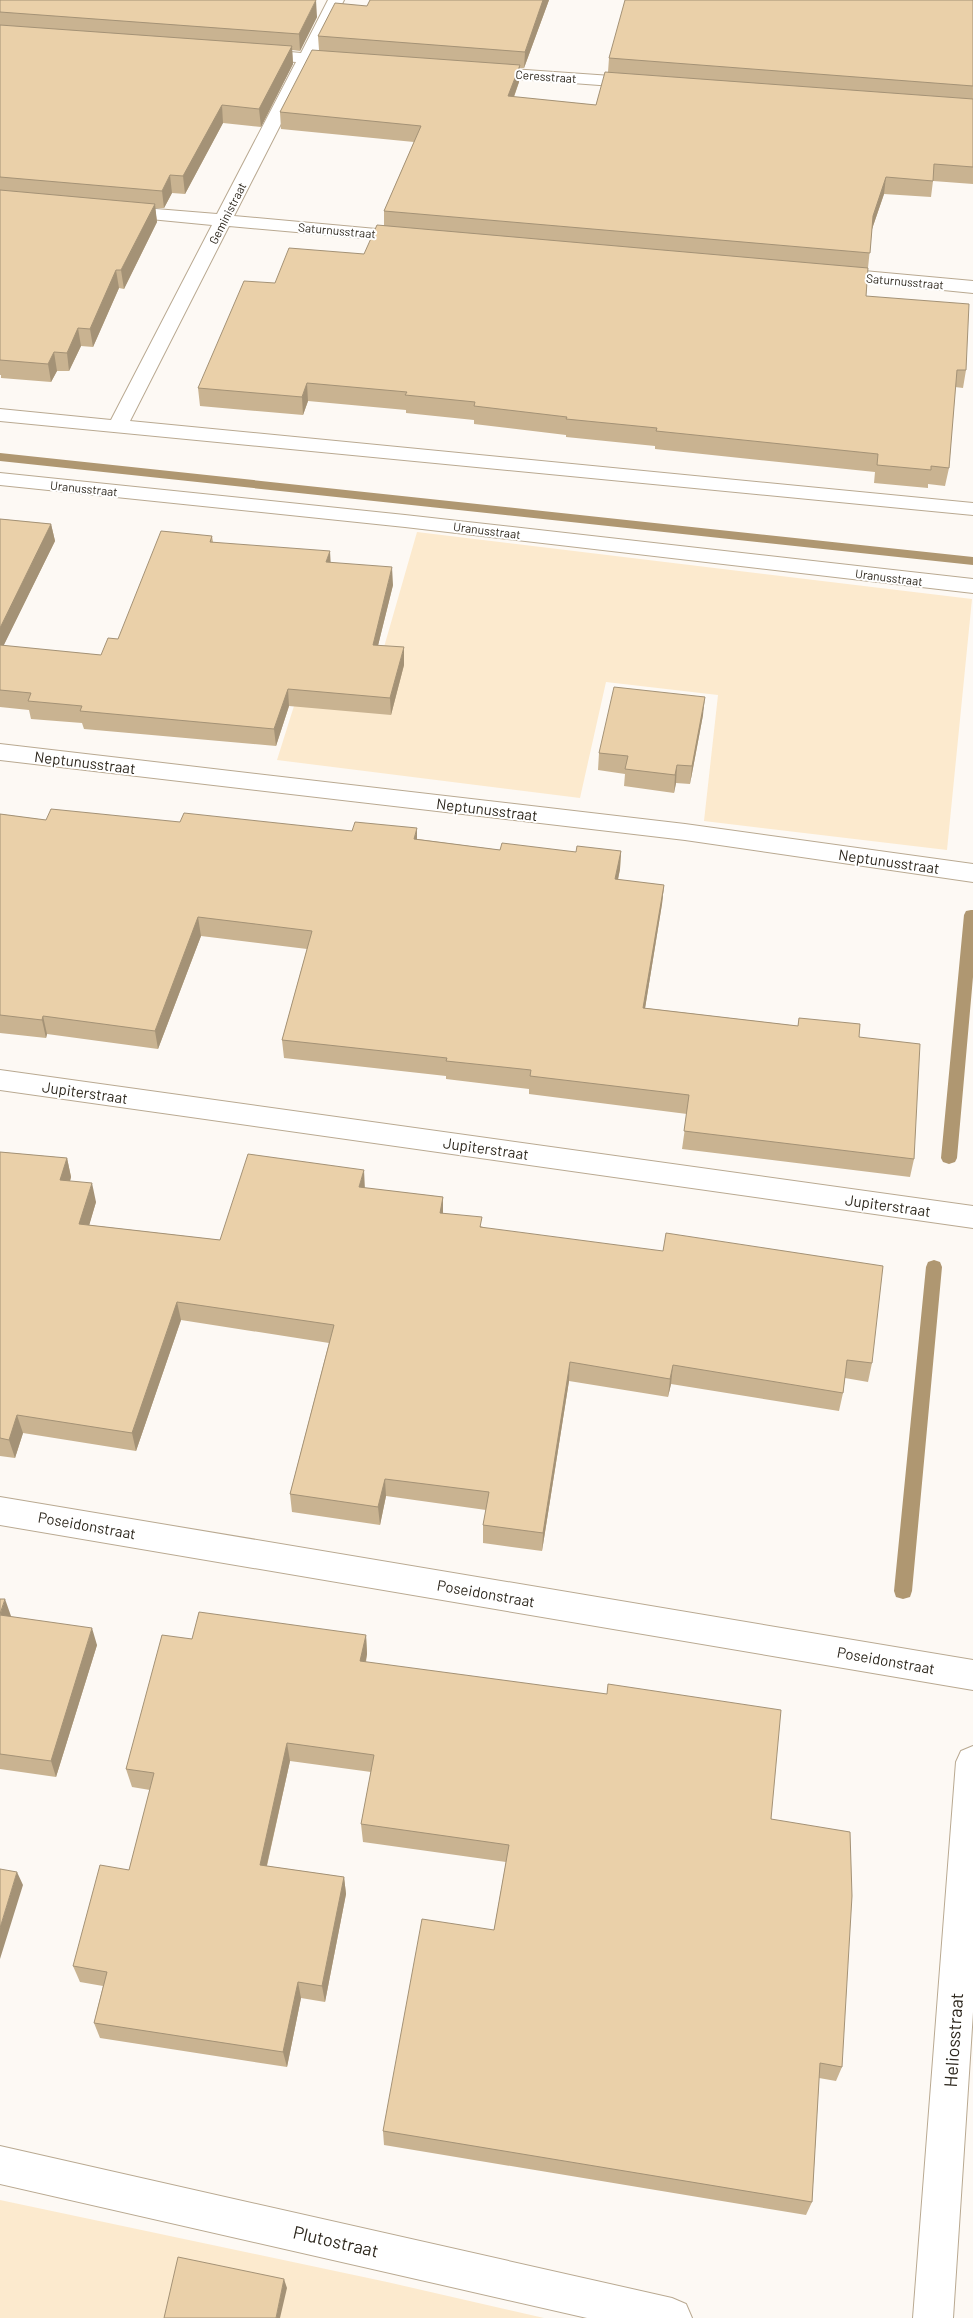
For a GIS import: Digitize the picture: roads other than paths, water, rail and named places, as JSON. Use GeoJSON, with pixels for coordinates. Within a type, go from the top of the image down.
{"type":"FeatureCollection","features":[{"type":"Feature","properties":{"kind":"street","name":"Geministraat"},"geometry":{"type":"LineString","coordinates":[[118,425],[336,0]]}},
{"type":"Feature","properties":{"kind":"street"},"geometry":{"type":"LineString","coordinates":[[237,53],[366,62]]}},
{"type":"Feature","properties":{"kind":"street","name":"Ceresstraat"},"geometry":{"type":"LineString","coordinates":[[466,70],[655,85]]}},
{"type":"Feature","properties":{"kind":"street","name":"Saturnusstraat"},"geometry":{"type":"LineString","coordinates":[[97,209],[430,239]]}},
{"type":"Feature","properties":{"kind":"street","name":"Saturnusstraat"},"geometry":{"type":"LineString","coordinates":[[815,273],[973,287]]}},
{"type":"Feature","properties":{"kind":"street"},"geometry":{"type":"LineString","coordinates":[[0,415],[973,509]]}},
{"type":"Feature","properties":{"kind":"street","name":"Uranusstraat"},"geometry":{"type":"LineString","coordinates":[[0,479],[395,520],[973,586]]}},
{"type":"Feature","properties":{"kind":"street","name":"Neptunusstraat"},"geometry":{"type":"LineString","coordinates":[[0,752],[675,831],[973,873]]}},
{"type":"Feature","properties":{"kind":"street","name":"Jupiterstraat"},"geometry":{"type":"LineString","coordinates":[[0,1080],[973,1217]]}},
{"type":"Feature","properties":{"kind":"street","name":"Poseidonstraat"},"geometry":{"type":"LineString","coordinates":[[0,1511],[973,1675]]}},
{"type":"Feature","properties":{"kind":"street","name":"Heliosstraat"},"geometry":{"type":"LineString","coordinates":[[933,2318],[973,1762]]}},
{"type":"Feature","properties":{"kind":"street","name":"Plutostraat"},"geometry":{"type":"LineString","coordinates":[[0,2165],[672,2318]]}},
{"type":"Feature","properties":{"kind":"waterway"},"geometry":{"type":"LineString","coordinates":[[0,457],[973,561]]}},
{"type":"Feature","properties":{"kind":"waterway"},"geometry":{"type":"LineString","coordinates":[[949,1158],[971,915]]}},
{"type":"Feature","properties":{"kind":"waterway"},"geometry":{"type":"LineString","coordinates":[[903,1591],[934,1267]]}}]}
